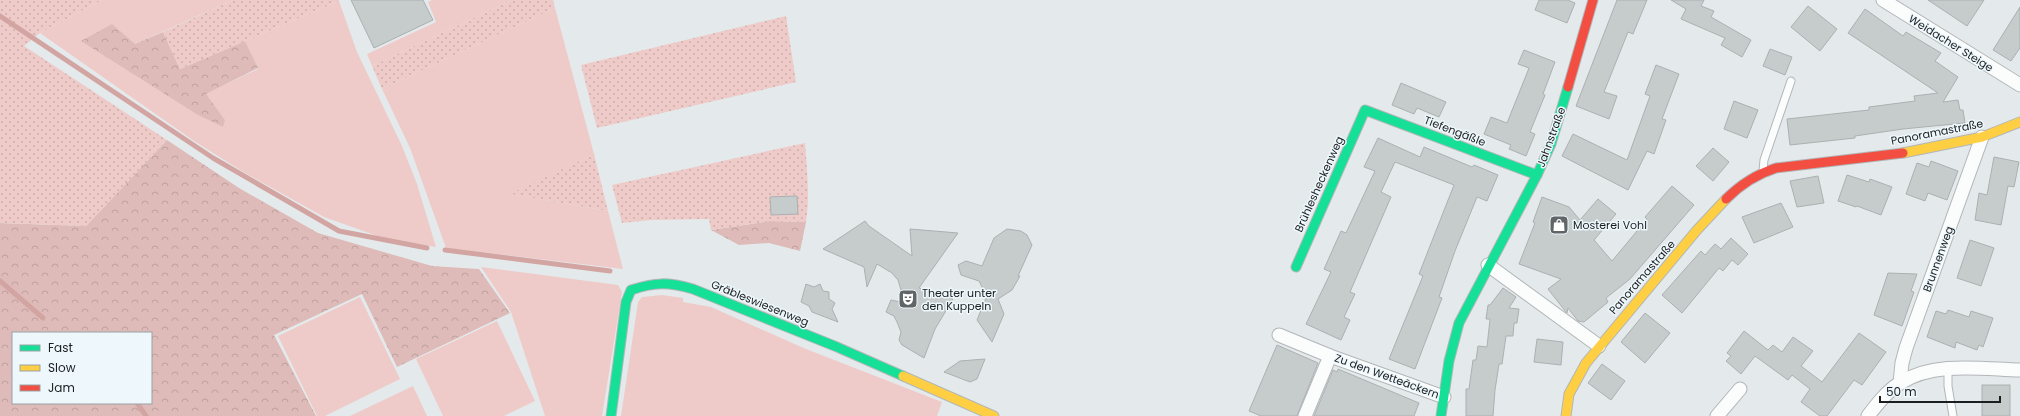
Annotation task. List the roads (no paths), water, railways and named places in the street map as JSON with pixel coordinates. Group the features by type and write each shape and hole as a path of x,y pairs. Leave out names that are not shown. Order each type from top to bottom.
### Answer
{"street":[{"name":"Jahnstraße","path":"1441,416 1449,361 1460,323 1469,301 1537,175 1551,144 1593,0"},
{"name":"Weidacher Steige","path":"1887,1 2020,85"},
{"name":"Tiefengäßle","path":"1365,110 1537,175"},
{"name":"Brühlesheckenweg","path":"1296,267 1365,110"},
{"name":"Panoramastraße","path":"1566,416 1570,394 1586,363 1599,346 1697,230 1735,190 1762,172 1776,168 1914,151 1982,137 2020,122"},
{"name":"Brunnenweg","path":"1900,383 1902,363 1906,348 1982,137"},
{"path":"1488,265 1599,346"},
{"name":"Gräbleswiesenweg","path":"611,416 626,302 631,290 654,282 674,283 693,288 837,347 994,416"},
{"name":"Zu den Wetteäckern","path":"1279,335 1330,356 1444,397"},
{"name":"Zu den Wetteäckern","path":"1305,416 1330,356"},
{"path":"1868,416 1877,404 1900,383 1918,374 1948,369 2020,370"},
{"path":"1717,416 1740,390"}],"lane":[{"path":"1762,172 1764,160 1791,81"},
{"path":"1948,369 1948,386 1953,416"}],"waterway":[{"path":"0,16 213,158 339,231 427,248"},
{"path":"445,250 610,271"},
{"path":"0,281 43,318"},
{"path":"138,404 146,416"}],"place":[{"name":"Mosterei Vohl","path":"1559,225"},
{"name":"Theater unter den Kuppeln","path":"908,299"}]}
